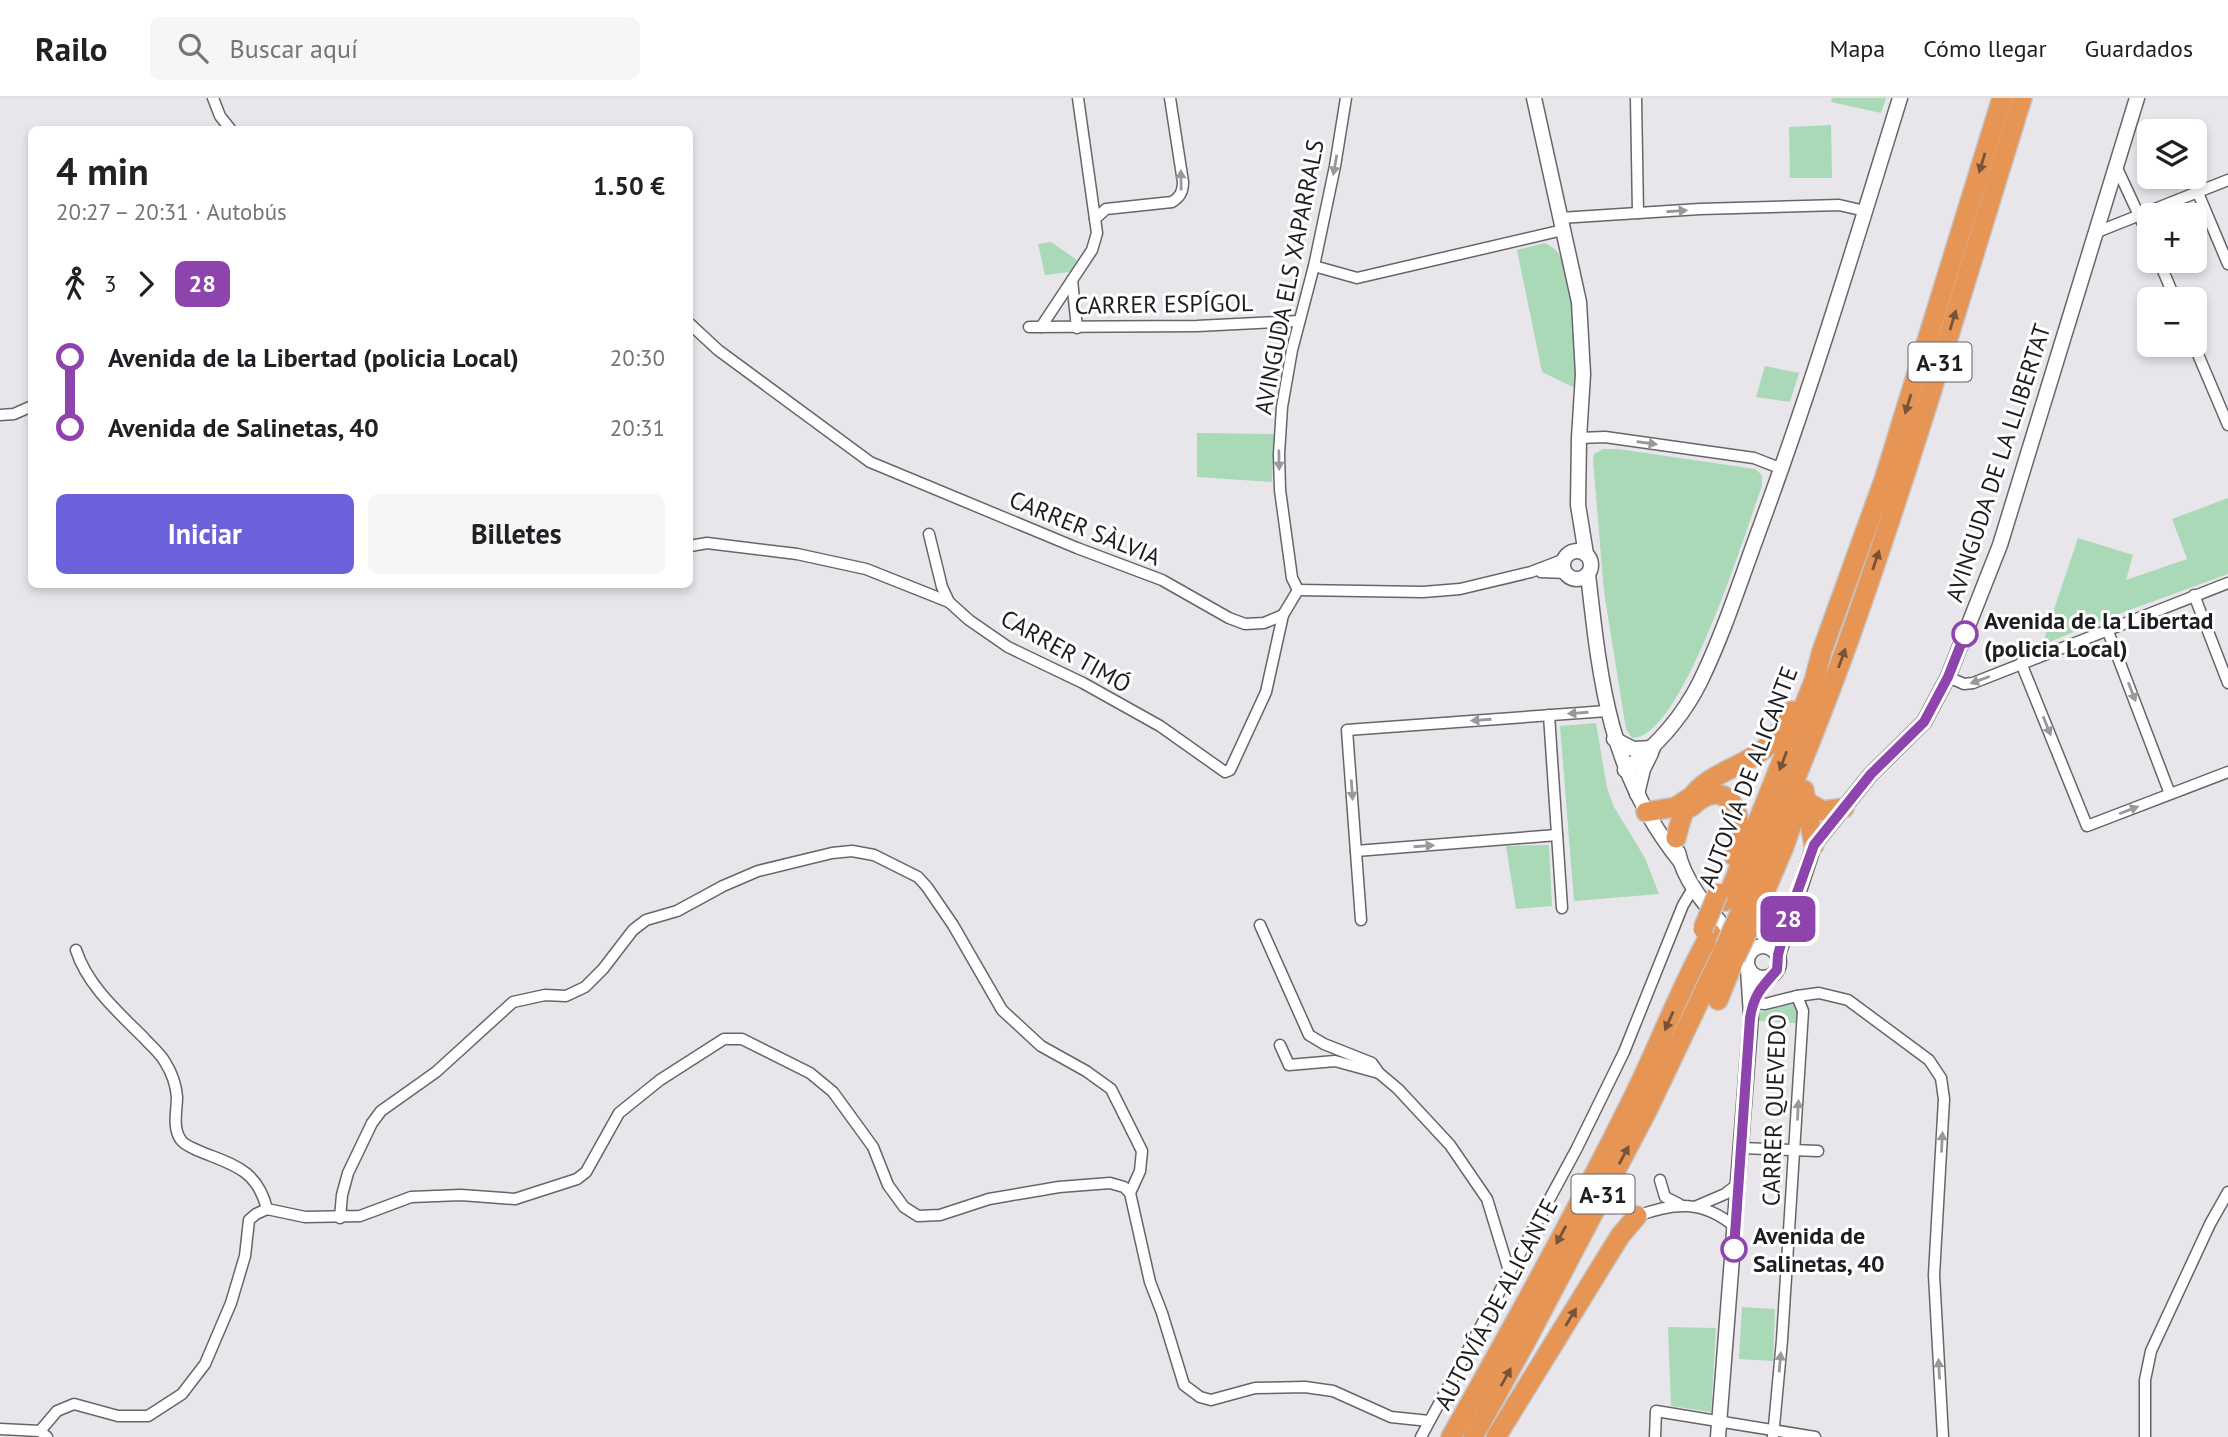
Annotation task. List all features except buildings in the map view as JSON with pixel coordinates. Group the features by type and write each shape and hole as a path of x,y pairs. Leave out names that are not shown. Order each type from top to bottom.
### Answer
{"highway":[{"name":"AUTOVÍA DE ALICANTE","path":"1473,1437 1647,1111 1739,956 1734,908 1884,480 2002,98"},
{"name":"AUTOVÍA DE ALICANTE","path":"1451,1437 1523,1308 1627,1110 1707,931 1734,908 1830,691 1910,457 2022,98"},
{"path":"1642,803 1676,807 1711,781 1762,751 1784,727 1809,671 1822,651"},
{"path":"1734,908 1783,849 1805,796 1829,715 1830,691"},
{"path":"1683,816 1703,797 1712,795 1723,797 1732,803 1738,812 1741,824 1734,908"},
{"path":"1676,838 1692,796"},
{"path":"1805,796 1823,811 1844,808"},
{"path":"1805,796 1814,845"},
{"path":"1718,1000 1739,956"},
{"path":"1496,1437 1620,1236 1637,1216"}],"street":[{"path":"213,98 220,116 228,126"},
{"path":"1041,327 1092,250 1097,233 1078,98"},
{"path":"1095,219 1106,209 1172,202 1183,190 1170,98"},
{"name":"AVINGUDA ELS XAPARRALS","path":"1298,590 1292,578 1280,491 1282,407 1335,166 1346,98"},
{"path":"1535,98 1580,302 1583,374 1578,505 1568,566 1583,593 1593,623"},
{"path":"1636,98 1638,213"},
{"path":"1680,861 1676,838 1642,803 1643,768 1653,748 1678,717 1699,682 1782,468 1900,98"},
{"name":"AVINGUDA DE LA LLIBERTAT","path":"1752,1009 1759,989 1777,970 1787,921 1814,845 1871,774 1924,722 1948,677 2000,545 2137,98"},
{"path":"2116,166 2137,210"},
{"path":"2173,203 2228,180"},
{"path":"2198,193 2228,264"},
{"path":"1091,195 1106,209"},
{"path":"1314,266 1357,278 1562,224 1638,213 1839,205 1865,211"},
{"path":"2097,232 2137,217"},
{"path":"1072,280 1077,328"},
{"path":"1052,311 1064,309 1076,316"},
{"name":"CARRER ESPÍGOL","path":"1029,327 1197,326 1299,321"},
{"name":"CARRER SÀLVIA","path":"693,327 718,350 870,462 1077,548 1162,580 1229,618 1245,624 1264,623 1283,615"},
{"path":"2199,357 2228,425"},
{"path":"0,415 14,414 28,408"},
{"path":"1579,438 1605,437 1754,458 1782,468"},
{"path":"1578,505 1586,554"},
{"path":"929,534 942,587 949,602"},
{"path":"693,545 707,543 797,554 866,569 949,602"},
{"path":"1568,566 1573,551 1580,551 1591,560 1588,574 1593,623 1607,711 1625,770 1664,842 1680,861 1739,956 1760,978 1770,976"},
{"path":"1283,615 1298,590 1423,593 1460,589 1568,566"},
{"path":"1568,566 1578,578 1588,574"},
{"path":"1948,677 1965,684 1973,683 2228,583"},
{"path":"2194,595 2228,682"},
{"name":"CARRER TIMÓ","path":"949,602 969,620 1008,647 1160,726 1225,772 1230,770 1266,692 1283,615"},
{"path":"2107,629 2170,794"},
{"path":"2021,663 2087,826 2228,772"},
{"path":"1361,920 1347,730 1607,711"},
{"path":"1549,715 1562,908"},
{"path":"1614,739 1633,749 1653,748"},
{"path":"1625,770 1653,748"},
{"path":"1356,851 1558,835"},
{"path":"340,1218 348,1173 381,1111 436,1072 513,1002 536,996 566,996 585,987 603,969 633,930 646,920 677,911 758,871 832,853 852,851 874,855 918,877 953,925 1002,1010 1041,1046 1086,1071 1111,1089 1142,1151 1140,1171 1130,1194"},
{"path":"1421,1437 1577,1148 1624,1052 1683,905 1694,887"},
{"name":"AVINGUDA DE LA LLIBERTAT","path":"1759,946 1773,940 1787,921"},
{"path":"1260,925 1309,1035 1324,1044 1372,1063 1450,1145 1477,1182 1487,1199 1510,1274"},
{"path":"1739,956 1759,946 1772,948 1778,955"},
{"path":"76,950 85,971 111,1004 164,1061 174,1079 177,1096 176,1126 181,1140 242,1169 263,1193 267,1209"},
{"path":"1718,1437 1752,1009 1739,956"},
{"path":"1752,1009 1797,996 1819,993 1849,1000 1929,1060 1941,1078 1944,1099 1934,1275 1943,1437"},
{"name":"CARRER QUEVEDO","path":"1774,1433 1796,1150 1803,1011 1797,996"},
{"path":"0,1429 44,1434 57,1411 74,1404 118,1416 148,1416 182,1394 205,1364 232,1303 245,1256 249,1220 256,1214 267,1209 304,1217 360,1216 411,1197 461,1195 515,1199 577,1179 586,1172 620,1113 660,1080 724,1039 742,1038 810,1073 833,1092 873,1147 888,1185 904,1208 918,1216 940,1215 989,1199 1059,1187 1110,1183 1124,1187 1130,1194 1150,1282 1184,1385 1200,1397 1211,1400 1255,1388 1305,1387 1333,1391 1391,1417 1429,1421"},
{"path":"1280,1045 1289,1065 1335,1061 1379,1073"},
{"path":"1741,1147 1818,1151"},
{"path":"1660,1180 1665,1197 1679,1205"},
{"path":"1698,1206 1725,1194 1739,1183"},
{"path":"2145,1437 2145,1380 2151,1351 2210,1224 2228,1192"},
{"path":"1637,1216 1657,1208 1698,1206 1722,1216 1735,1227"},
{"path":"1655,1437 1656,1411 1720,1420 1774,1433 1815,1437"}],"green space":[{"path":"1832,98 1886,98 1881,113 1831,102"},
{"path":"1831,125 1832,178 1790,178 1789,127"},
{"path":"1051,242 1077,260 1070,272 1045,275 1038,244"},
{"path":"1545,243 1558,253 1569,281 1574,318 1577,389 1542,372 1517,250"},
{"path":"1765,366 1799,373 1790,402 1756,397"},
{"path":"1197,433 1274,434 1272,482 1197,477"},
{"path":"1603,449 1755,469 1762,475 1762,486 1727,585 1691,670 1671,706 1651,730 1632,738 1626,729 1604,592 1593,460 1594,454"},
{"path":"2228,498 2228,574 2042,645 2078,538 2133,555 2126,580 2187,559 2172,519"},
{"path":"1596,723 1607,788 1614,807 1645,858 1659,894 1574,901 1560,726"},
{"path":"1549,845 1552,906 1516,909 1506,846"},
{"path":"1793,1004 1798,1008 1796,1023 1759,1021 1760,1012"},
{"path":"1742,1307 1775,1309 1773,1361 1739,1359"},
{"path":"1668,1327 1716,1328 1711,1412 1671,1406"}],"bus line":[{"name":"28","path":"1734,1249 1753,1003 1759,989 1779,965 1778,955 1787,921 1814,845 1871,774 1924,722 1948,677 1965,634"}],"place":[{"name":"Avenida de la Libertad (policia Local)","path":"1965,634"},
{"name":"Avenida de Salinetas, 40","path":"1734,1249"}]}
